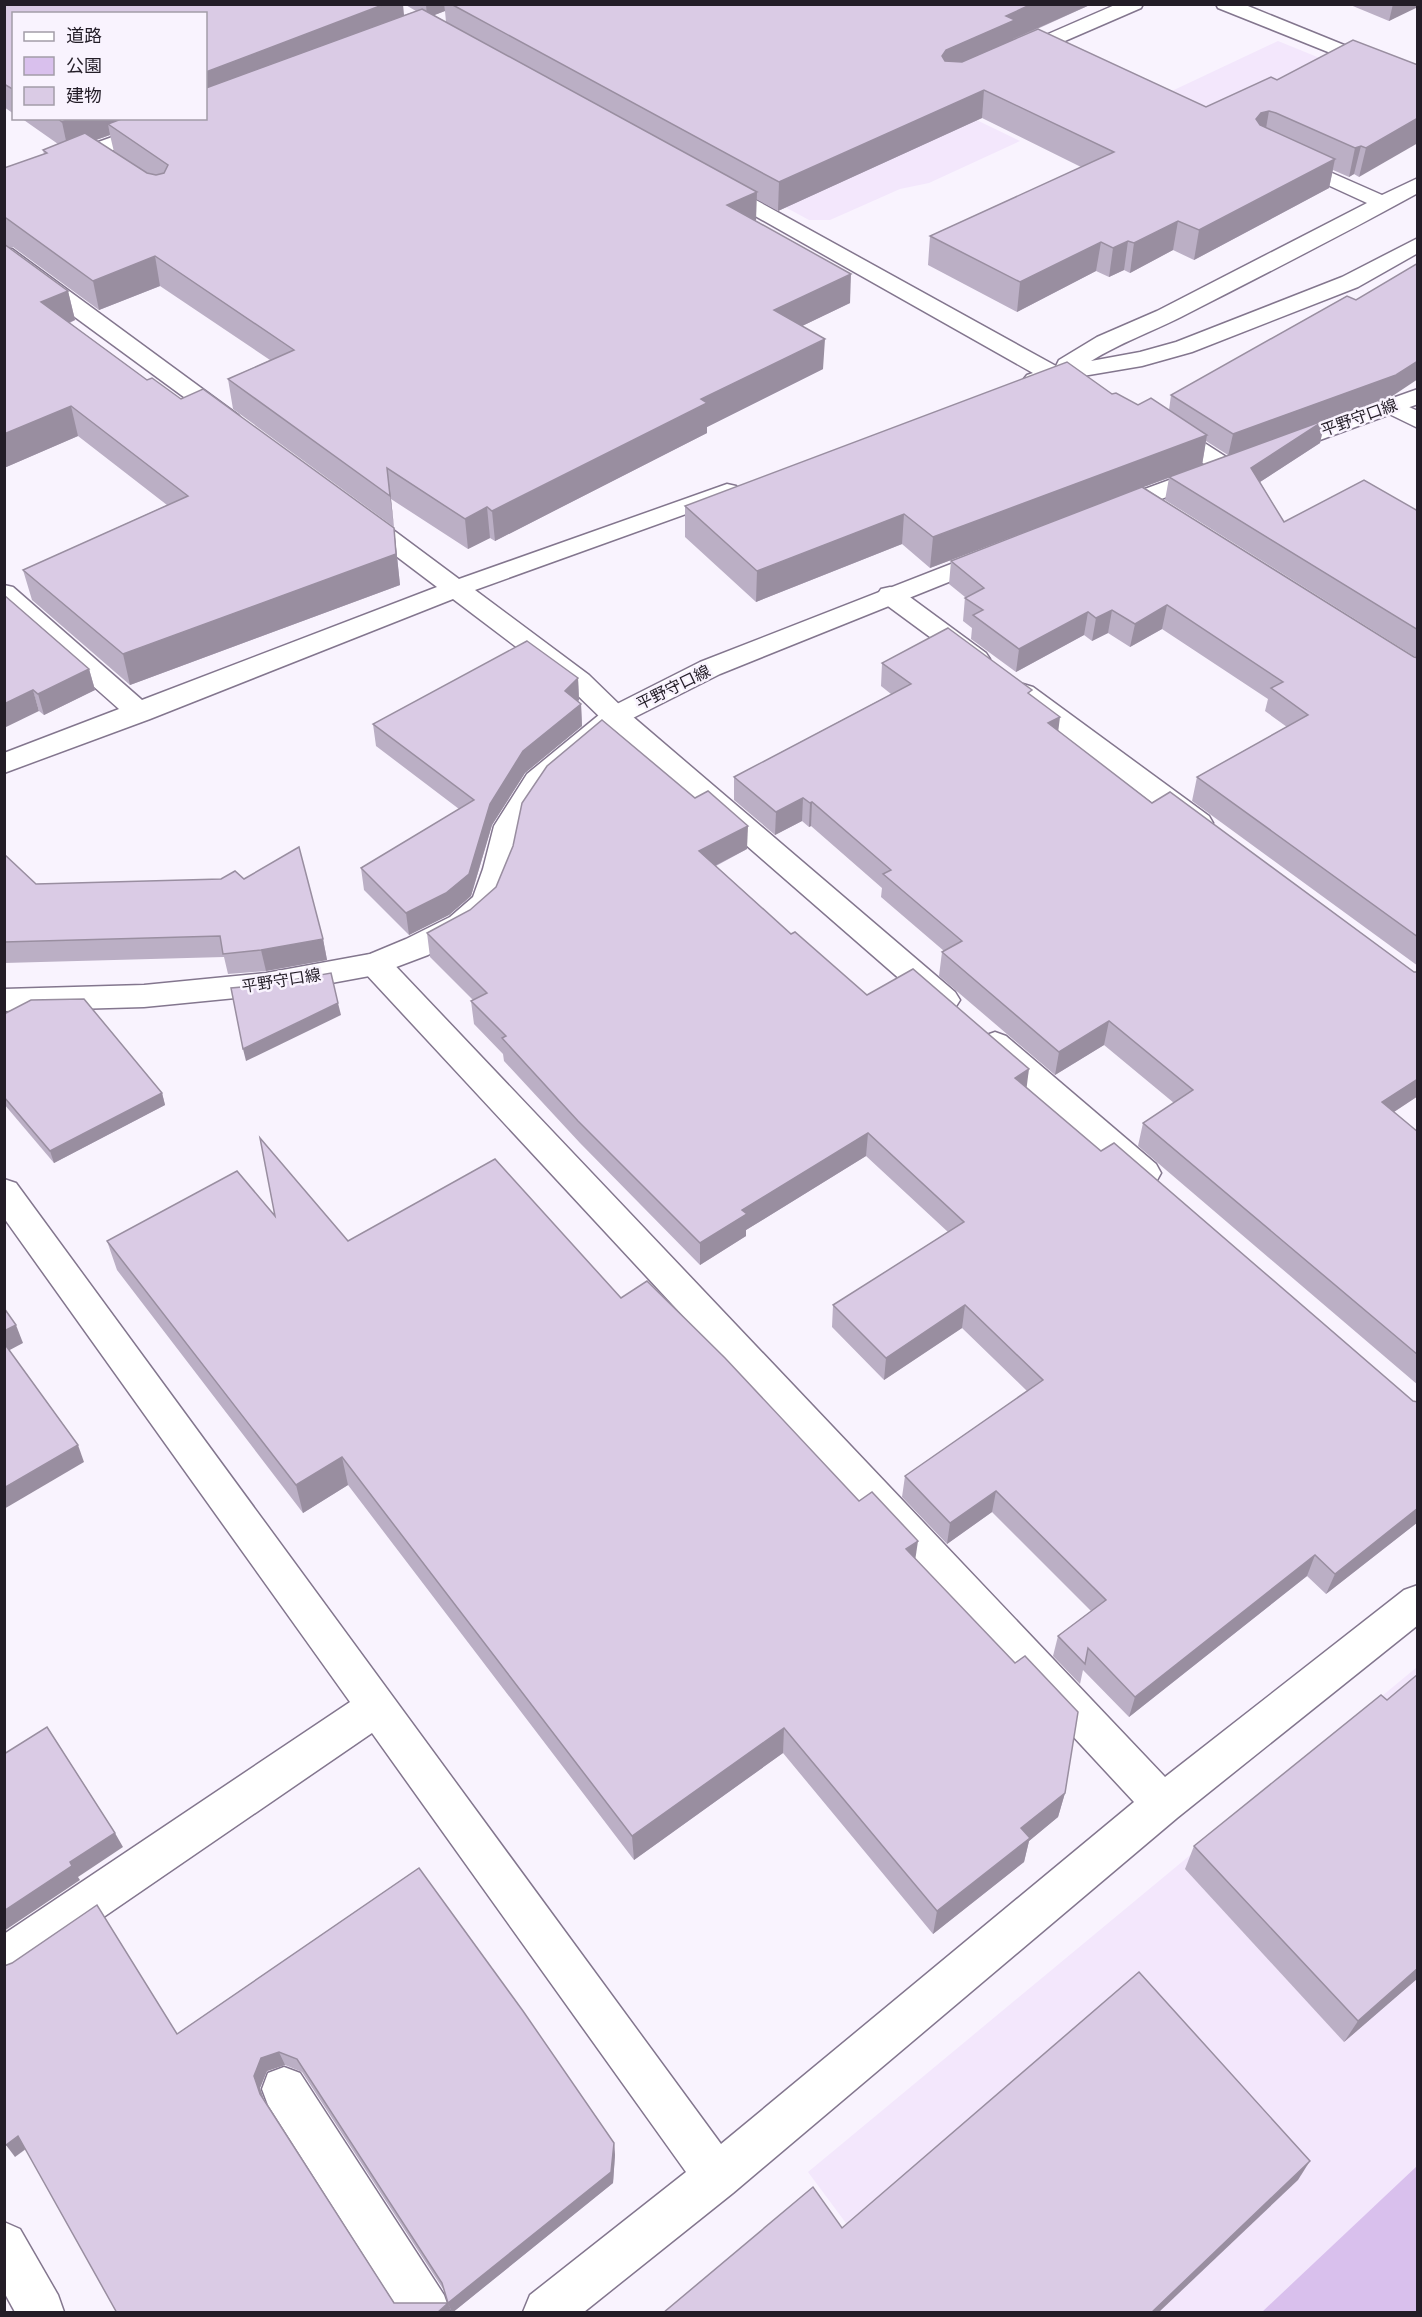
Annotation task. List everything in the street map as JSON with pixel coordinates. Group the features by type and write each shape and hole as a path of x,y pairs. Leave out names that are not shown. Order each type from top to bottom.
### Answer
{"street":[{"path":"995,65 1134,4"},
{"path":"1225,4 1418,82"},
{"path":"4,183 181,120"},
{"path":"95,152 114,165"},
{"path":"1273,152 1383,203"},
{"path":"696,176 1052,374 1093,389"},
{"path":"1052,374 1105,342 1165,316 1330,232 1418,183"},
{"path":"1019,386 1052,374 1142,359 1184,347 1350,282 1418,244"},
{"path":"4,254 245,432"},
{"name":"平野守口線","path":"1087,519 1418,396"},
{"path":"1391,406 1418,421"},
{"path":"1152,419 1244,460"},
{"path":"4,764 457,588 749,483"},
{"path":"1142,498 1171,516"},
{"path":"342,503 579,681 615,716 1165,1191"},
{"name":"平野守口線","path":"4,1000 155,995 266,984 375,964 417,947 461,924 486,903 498,869 508,826 537,781 615,716 710,668 1011,549"},
{"path":"4,593 140,713"},
{"path":"890,595 1216,836"},
{"path":"375,964 1162,1804"},
{"path":"4,1192 717,2176"},
{"path":"547,2313 717,2176 1162,1804 1418,1602"},
{"path":"4,1959 377,1707"},
{"path":"284,2089 427,2313"},
{"path":"4,2245 41,2313"}],"shaded area":[{"path":"1278,41 1337,65 1182,142 1123,114"},
{"path":"819,44 1020,141 929,183 900,189 830,220 809,220 643,130"},
{"path":"1417,1667 1417,2312 912,2312 808,2172"}],"green space":[{"path":"1417,2166 1417,2312 1262,2312"}],"building":[{"path":"4,4 385,4 207,72 207,12 12,12 12,89 4,84"},
{"path":"451,4 1032,4 1006,16 1015,20 946,50 942,56 945,61 962,62 1038,29 1206,107 1271,77 1277,80 1353,40 1418,65 1418,118 1366,148 1361,146 1355,148 1276,113 1269,111 1261,113 1256,119 1260,125 1335,159 1199,230 1178,221 1134,243 1128,241 1113,248 1101,242 1020,282 930,236 1114,152 984,90 779,182"},
{"path":"422,9 757,192 727,205 851,274 774,310 825,339 701,399 707,403 492,511 487,507 465,519 387,468 390,496 228,379 294,350 155,256 93,281 4,218 4,168 47,153 43,150 85,133 147,173 156,175 164,173 168,165 108,124 119,120 207,120 207,88"},
{"path":"4,244 68,291 41,302 147,380 152,378 181,399 203,389 394,528 396,554 123,654 23,570 188,496 71,406 4,434"},
{"path":"1418,263 1418,361 1396,375 1233,434 1171,395 1347,296 1356,300"},
{"path":"1067,362 1112,394 1116,393 1138,405 1151,398 1207,435 933,537 904,514 757,571 685,506"},
{"path":"1325,420 1251,468 1284,522 1364,480 1418,511 1418,630 1169,477"},
{"path":"1142,487 1418,658 1418,937 1197,777 1308,715 1271,688 1283,682 1167,605 1135,624 1112,610 1096,618 1088,612 1019,649 973,615 983,610 965,598 984,588 951,561"},
{"path":"4,595 89,669 38,694 33,690 4,704"},
{"path":"948,628 1032,690 1028,693 1060,717 1048,723 1152,803 1170,792 1414,972 1418,972 1418,1079 1382,1102 1418,1132 1418,1355 1143,1123 1193,1090 1109,1021 1059,1052 942,952 962,941 883,874 891,870 812,802 803,798 776,812 734,777 911,684 882,663"},
{"path":"527,641 578,678 565,691 581,704 523,751 490,804 469,874 446,893 406,913 361,868 474,800 373,724"},
{"path":"602,720 695,798 708,791 748,826 699,851 791,934 795,932 867,995 913,969 1029,1069 1015,1078 1101,1151 1114,1143 1413,1401 1418,1402 1418,1508 1335,1574 1315,1555 1135,1697 1088,1648 1085,1664 1058,1636 1106,1600 996,1491 950,1523 905,1476 1043,1380 965,1305 886,1358 833,1305 964,1222 868,1133 742,1210 747,1214 700,1243 578,1121 502,1038 506,1036 471,1001 487,993 427,933 470,910 496,887 513,846 522,803 547,766"},
{"path":"299,847 323,939 223,954 220,936 4,942 4,854 36,884 221,879 235,871 244,879"},
{"path":"331,973 338,1003 243,1049 231,988 264,985"},
{"path":"84,999 162,1093 50,1151 4,1097 4,1014 31,1000"},
{"path":"260,1138 348,1241 495,1159 621,1298 647,1281 725,1358 859,1501 872,1492 918,1541 906,1549 1015,1663 1025,1656 1078,1712 1065,1793 1021,1828 1030,1838 937,1911 784,1728 632,1836 342,1457 296,1485 107,1241 237,1171 275,1216"},
{"path":"4,1308 16,1325 4,1331"},
{"path":"4,1343 78,1445 4,1488"},
{"path":"1418,1674 1418,1968 1358,2021 1194,1846 1381,1695 1387,1700"},
{"path":"47,1727 115,1833 70,1862 72,1866 4,1911 4,1754"},
{"path":"419,1868 523,2011 614,2143 611,2172 437,2313 117,2313 18,2136 6,2145 4,2143 4,1966 12,1963 97,1905 177,2034","holes":["279,2052 297,2059 442,2283 448,2303 394,2303 260,2094 254,2076 261,2058"]},
{"path":"1139,1972 1310,2161 1151,2313 663,2313 813,2187 842,2228"}]}
